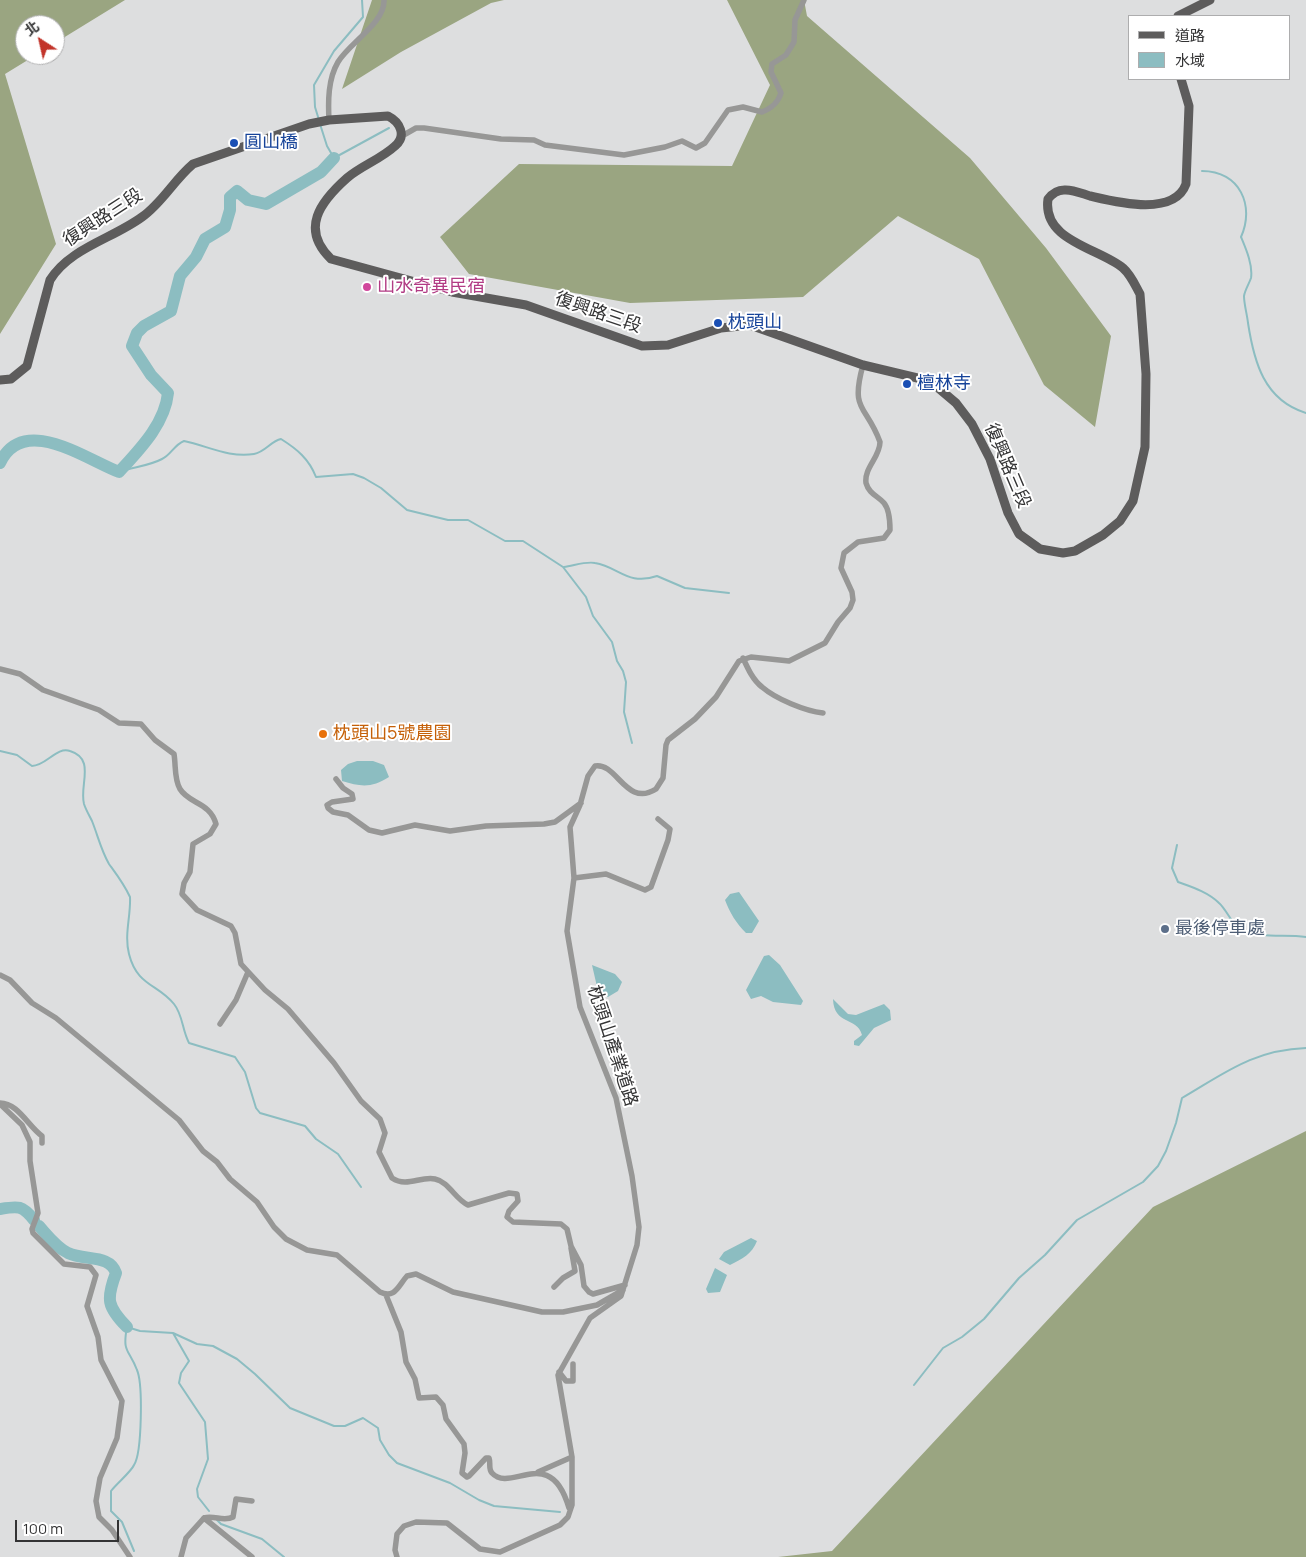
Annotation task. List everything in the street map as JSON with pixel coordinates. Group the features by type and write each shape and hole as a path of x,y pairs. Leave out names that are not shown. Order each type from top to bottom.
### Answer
{"main road":[{"path":"1180,15 1210,0"},
{"name":"復興路三段","path":"402,136 397,145 347,178 317,216 315,238 321,249 331,259 380,274 452,292 526,305 642,346 668,345 721,328 750,325 863,365 930,381 956,403 972,424 990,459 1008,513 1019,534 1028,543 1040,549 1052,552 1075,551 1103,535 1120,521 1133,501 1145,447 1146,374 1140,294 1124,269 1072,242 1065,235 1053,222 1048,211 1048,199 1053,194 1066,189 1119,203 1148,204 1175,199 1182,192 1186,184 1189,106 1181,80"},
{"path":"326,120 388,116 395,120 401,128 402,136"},
{"name":"復興路三段","path":"0,380 11,378 27,366 50,280 57,268 74,255 143,216 180,174 193,164 309,124 326,120"}],"street":[{"path":"326,120 328,100 337,64 382,13 384,0"},
{"path":"402,136 416,128 424,128 502,139 534,140 545,145 624,154 665,147 682,141 696,148 705,143 728,110 743,107 762,112 774,105 779,99 781,93 771,72 772,64 786,55 794,42 795,20 804,0"},
{"path":"743,658 789,661 814,651 825,644 838,622 850,608 853,600 852,592 841,568 844,553 858,542 884,538 890,530 885,504 870,491 866,482 867,475 880,448 880,442 859,404 857,396 863,365"},
{"path":"743,658 750,672 763,688 802,708 823,713"},
{"name":"枕頭山產業道路","path":"559,1372 577,1344 590,1318 617,1301 624,1287 637,1245 639,1227 632,1176 616,1098 580,1007 569,949 567,931 574,878 570,827 581,803 591,771 600,766 605,767 634,792 644,794 656,790 663,778 668,740 695,719 716,697 735,666 743,658"},
{"path":"0,669 20,674 42,690 99,710 119,723 141,724 155,740 174,754 177,781 181,790 202,804 212,814 216,824 210,834 193,844 191,865 182,888 182,894 191,906 226,922 234,929 238,957 248,972 288,1009 334,1063 350,1087 380,1120 385,1133 379,1152 392,1178 404,1183 427,1179 441,1181 468,1205 509,1193 517,1194 520,1198 508,1214 510,1220 561,1224 567,1229 575,1271 563,1278 554,1287"},
{"path":"336,779 343,788 352,794 352,799 332,802 328,805 328,808 333,812 348,815 375,832 389,832 421,825 450,831 486,826 544,824 555,822 581,803"},
{"path":"574,878 606,874 645,890 651,887 668,840 670,829 658,819"},
{"path":"220,1024 236,1000 248,972"},
{"path":"0,975 10,980 32,1003 56,1018 180,1120 203,1151 217,1162 230,1179 257,1202 274,1227 286,1239 308,1250 337,1255 343,1258 370,1284 386,1295 402,1332 406,1362 415,1379 419,1398 436,1397 440,1400 448,1424 464,1444 465,1454 462,1473 466,1477 486,1458 489,1458 490,1469 497,1476 505,1478 538,1472 572,1457"},
{"path":"0,1103 6,1103 18,1112 42,1136 42,1143"},
{"path":"0,1103 22,1125 30,1142 30,1161 38,1213 32,1229 33,1233 64,1264 90,1267 96,1275 87,1306 88,1311 98,1337 101,1360 122,1401 117,1438 100,1478 96,1501 100,1517 112,1530 130,1557"},
{"path":"571,1246 581,1265 584,1286 588,1292 593,1294 624,1287"},
{"path":"386,1295 398,1290 407,1276 416,1274 453,1292 500,1301 528,1311 563,1312 597,1305 624,1287"},
{"path":"559,1372 566,1381 573,1381 573,1364"},
{"path":"397,1557 395,1550 397,1534 409,1524 448,1523 480,1548 500,1552 560,1525 568,1517 573,1492 572,1457 557,1381 559,1372"},
{"path":"538,1472 558,1483 566,1497 570,1510"},
{"path":"181,1557 186,1538 204,1518 210,1516 228,1520 233,1517 236,1499 252,1501"},
{"path":"204,1518 252,1557"}],"green space":[{"path":"0,0 125,0 65,37 65,15 15,15 15,65 20,65 5,74 56,244 0,334"},
{"path":"372,0 504,0 491,3 401,52 342,89"},
{"path":"727,0 804,0 807,16 970,158 1046,248 1111,336 1095,427 1044,385 979,259 898,216 803,297 630,303 469,274 440,237 519,164 732,166 770,85"},
{"path":"1306,1131 1306,1557 778,1557 832,1551 1153,1207"}],"water":[{"path":"357,761 373,761 384,765 389,777 372,785 342,781 341,770 348,764"},
{"path":"739,892 759,921 752,933 746,933 739,925 731,914 725,900 730,894"},
{"path":"769,955 780,965 803,1001 801,1005 773,1002 761,996 751,999 746,990 764,956"},
{"path":"592,965 615,974 622,982 618,991 608,997 598,991"},
{"path":"833,999 848,1014 856,1015 884,1004 890,1010 891,1020 874,1028 859,1046 854,1045 854,1041 862,1035 856,1025 837,1013 834,1008"},
{"path":"751,1238 757,1241 749,1253 742,1258 730,1265 719,1259 724,1252"},
{"path":"715,1268 727,1275 720,1292 708,1293 706,1289"}],"waterway":[{"path":"319,120 315,107 314,85 334,51 363,17 362,0"},
{"path":"320,124 327,146 334,158 389,128"},
{"path":"0,463 10,449 24,442 39,441 56,444 119,472 150,436 162,415 168,393 151,375 132,346 137,333 144,326 171,311 180,276 196,257 205,239 225,227 230,210 230,197 237,191 248,200 266,204 321,172 334,158"},
{"path":"1202,171 1226,177 1241,192 1245,202 1246,214 1241,237 1251,268 1251,278 1244,299 1254,352 1258,365 1271,389 1280,399 1306,413"},
{"path":"119,472 162,459 184,441 227,453 245,455 258,453 281,439 302,455 316,477 353,474 381,488 407,510 448,520 468,520 505,541 523,541 563,567 586,597 593,616 612,642 617,661 623,671 626,682 624,712 632,743"},
{"path":"564,567 595,563 638,579 657,576 685,588 729,593"},
{"path":"0,751 17,755 32,766 42,763 65,750 78,755 85,766 84,804 106,859 130,897 127,932 128,947 137,972 143,979 168,997 177,1008 189,1043 235,1057 245,1072 256,1108 260,1113 305,1126 316,1139 338,1154 361,1187"},
{"path":"1177,845 1172,868 1178,882 1200,890 1215,899 1241,930 1265,935 1306,937"},
{"path":"914,1385 943,1348 962,1337 984,1319 1019,1278 1045,1255 1077,1220 1143,1182 1158,1166 1166,1151 1176,1123 1182,1098 1240,1064 1270,1053 1306,1048"},
{"path":"0,1209 11,1207 23,1209 34,1220"},
{"path":"39,1226 64,1251 103,1260 113,1267 116,1273 110,1302 115,1314 127,1327"},
{"path":"134,1551 122,1522 111,1511 111,1491 134,1465 139,1447 141,1403 139,1378 125,1342 127,1327 140,1331 173,1333 197,1344 213,1346 237,1359 290,1408 334,1426 345,1426 363,1418 378,1428 380,1440 389,1455 397,1463 450,1483 479,1500 494,1506 560,1512"},
{"path":"173,1333 189,1361 181,1373 179,1383 205,1422 208,1459 197,1489 198,1497 209,1511"},
{"path":"217,1520 221,1524 262,1539 284,1557"}],"place":[{"name":"圓山橋","path":"234,143"},
{"name":"山水奇異民宿","path":"367,287"},
{"name":"枕頭山","path":"718,323"},
{"name":"檀林寺","path":"907,384"},
{"name":"枕頭山5號農園","path":"323,734"},
{"name":"最後停車處","path":"1165,929"}]}
